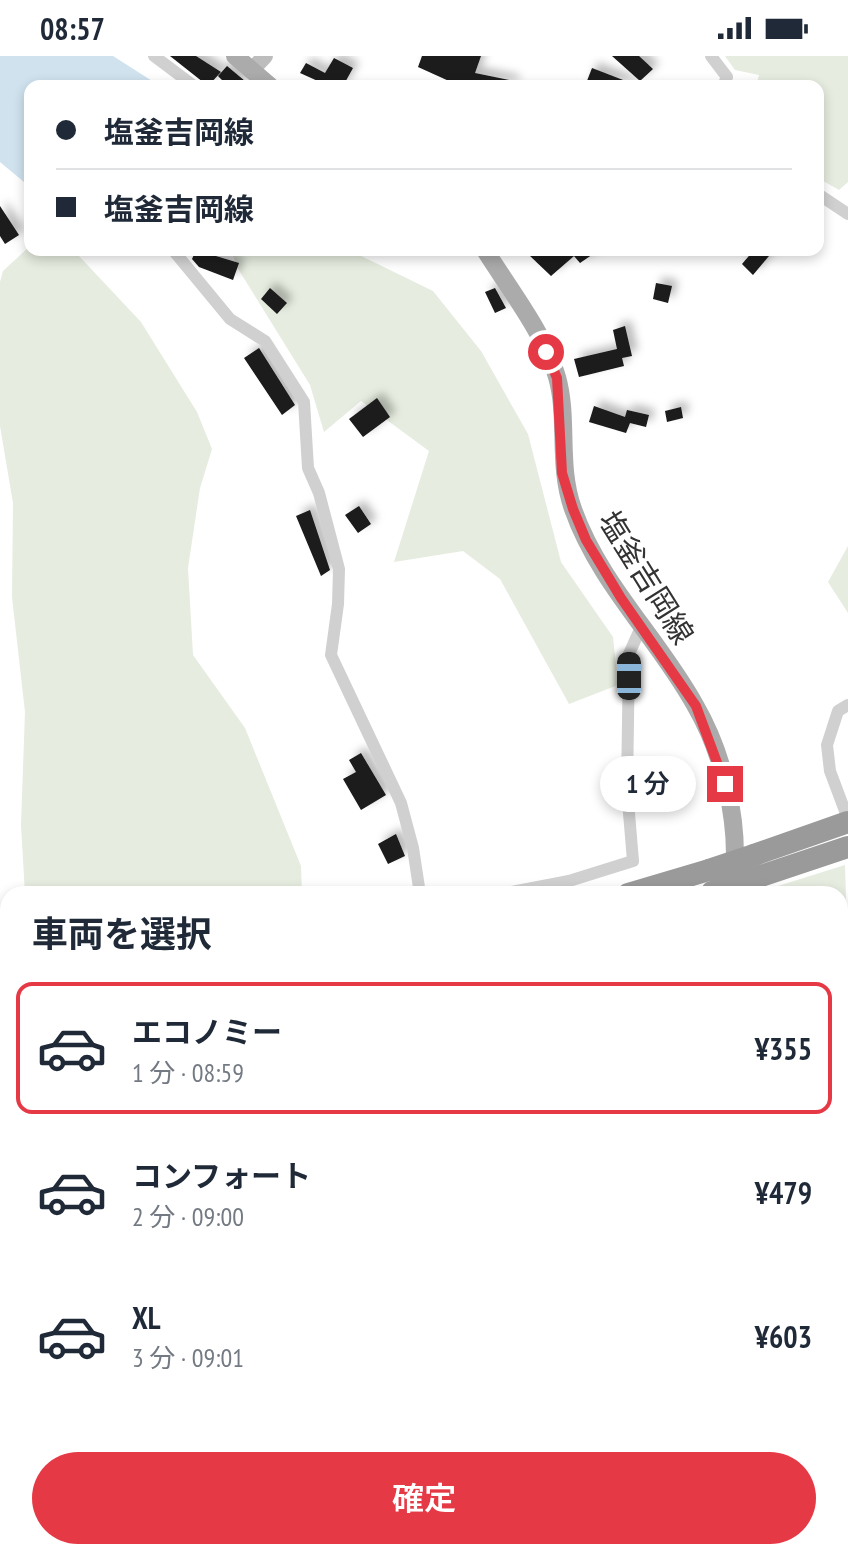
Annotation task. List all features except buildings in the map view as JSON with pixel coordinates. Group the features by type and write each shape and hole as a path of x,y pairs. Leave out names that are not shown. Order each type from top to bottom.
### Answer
{"highway":[{"path":"727,886 756,866 848,820"},
{"path":"655,886 709,870 756,866 848,847"}],"main road":[{"path":"235,56 262,80"},
{"name":"塩釜吉岡線","path":"494,256 557,378 562,473 586,540 696,706 715,750 732,824 719,886"}],"street":[{"path":"154,56 186,80"},
{"path":"251,71 265,56"},
{"path":"711,56 727,77 726,80"},
{"path":"824,198 848,214"},
{"path":"178,256 230,319 265,341 304,402 308,468 319,493 339,569 331,655 401,803 419,886"},
{"path":"543,886 633,861 627,789 629,654 641,627"},
{"path":"848,705 838,711 827,745 830,771 848,820"}],"shaded area":[{"path":"725,56 848,56 848,182 839,190 824,181 824,80 758,80 759,75 735,70"},
{"path":"24,252 24,256 79,256 141,322 197,412 212,449 200,488 188,568 193,655 245,728 301,866 302,886 25,886 21,825 25,712 12,597 13,503 0,426 0,282 3,271"},
{"path":"233,256 361,256 433,291 481,351 528,434 561,562 613,637 618,685 569,704 500,579 463,551 394,562 429,451 361,401 324,432 310,385"},
{"path":"848,546 848,613 828,582"},
{"path":"845,865 846,886 778,886"}],"water":[{"path":"0,56 113,56 151,80 24,80 24,182 0,162"}],"route":[{"path":"546,352 559,389 562,473 573,509 586,540 621,598 696,706 715,750 725,784"}]}
